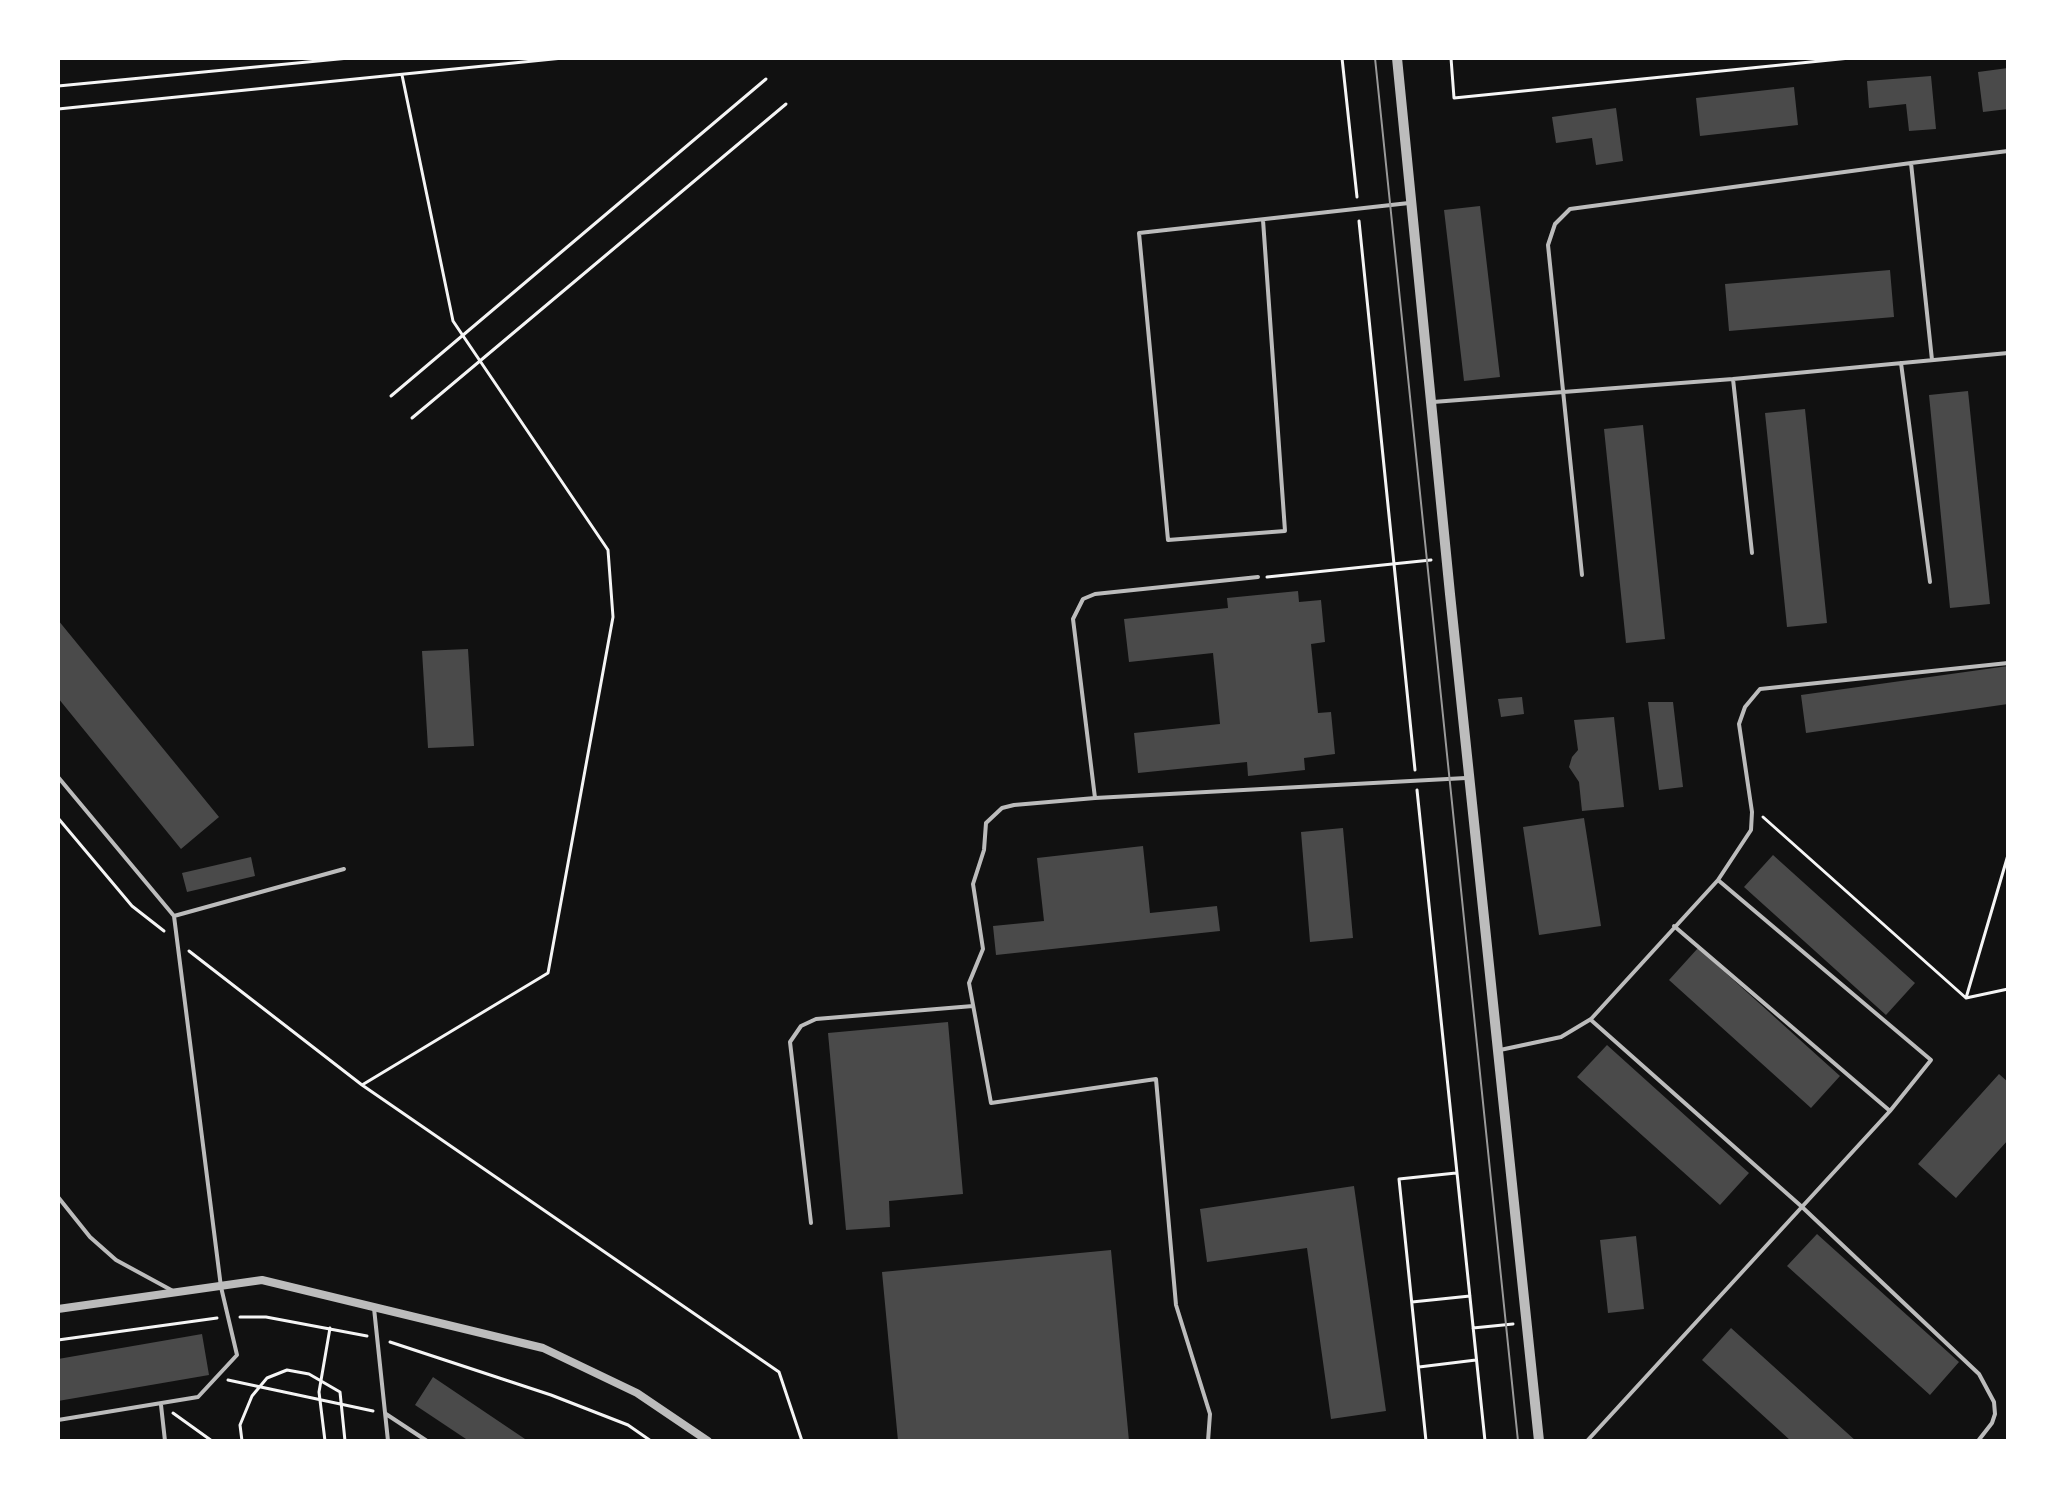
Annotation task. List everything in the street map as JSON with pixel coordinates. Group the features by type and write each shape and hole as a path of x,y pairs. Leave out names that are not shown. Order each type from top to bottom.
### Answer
{"street":[{"path":"1397,58 1539,1441"},
{"path":"58,1309 262,1280 543,1348 637,1393 708,1441"}],"lane":[{"path":"1582,575 1548,245 1555,224 1570,209 2008,151"},
{"path":"1911,163 1932,360"},
{"path":"1263,220 1285,531 1168,540 1139,233 1411,203"},
{"path":"1431,402 1733,379 2008,353"},
{"path":"1901,363 1930,582"},
{"path":"1733,379 1752,553"},
{"path":"1095,798 1073,619 1083,599 1095,594 1258,577"},
{"path":"1500,1050 1561,1037 1591,1019 1718,880 1751,830 1752,812 1739,724 1745,707 1760,689 2008,663"},
{"path":"58,777 174,916 221,1287 237,1355 198,1397 58,1420"},
{"path":"1208,1441 1210,1414 1176,1305 1156,1079 991,1103 969,983 983,949 973,884 984,850 986,823 1002,808 1014,805 1470,778"},
{"path":"174,916 344,869"},
{"path":"1587,1441 1890,1111 1931,1060 1718,880"},
{"path":"1674,926 1890,1111"},
{"path":"811,1223 790,1042 801,1026 816,1019 973,1006"},
{"path":"1591,1019 1801,1206 1979,1374 1994,1402 1995,1414 1978,1441"},
{"path":"58,1197 90,1237 116,1260 175,1293"},
{"path":"374,1306 388,1441"},
{"path":"161,1405 165,1441"},
{"path":"385,1414 427,1441"}],"path":[{"path":"58,86 349,58"},
{"path":"58,109 563,58"},
{"path":"1342,58 1485,1441"},
{"path":"1451,58 1454,98 1850,58"},
{"path":"362,1085 548,973 613,617 608,550 453,321 402,75"},
{"path":"391,396 766,79"},
{"path":"412,418 786,104"},
{"path":"1258,577 1417,561"},
{"path":"1752,812 1768,820 1966,998"},
{"path":"58,818 132,906 362,1085 779,1372 802,1441"},
{"path":"1966,998 2008,855"},
{"path":"1966,998 2008,989"},
{"path":"1426,1441 1399,1179 1457,1173"},
{"path":"1412,1302 1470,1296"},
{"path":"58,1340 228,1317 266,1317 377,1338 551,1395 628,1425 651,1441"},
{"path":"1473,1328 1527,1322"},
{"path":"325,1441 320,1400 330,1328"},
{"path":"1419,1367 1476,1360"},
{"path":"242,1441 240,1425 252,1396 267,1378 287,1370 309,1374 340,1392 345,1441"},
{"path":"216,1378 385,1414"},
{"path":"161,1405 212,1441"}],"building":[{"path":"2008,68 2008,109 1983,112 1978,72"},
{"path":"1931,76 1936,129 1909,131 1906,104 1869,108 1867,81"},
{"path":"1794,87 1798,125 1700,136 1696,98"},
{"path":"1616,108 1623,161 1596,165 1592,138 1556,143 1552,117"},
{"path":"1480,206 1500,377 1464,381 1444,210"},
{"path":"1890,270 1894,317 1729,331 1725,284"},
{"path":"1968,391 1990,604 1950,608 1929,395"},
{"path":"1805,409 1827,623 1787,627 1765,413"},
{"path":"1643,425 1665,639 1626,643 1604,429"},
{"path":"1298,591 1299,602 1321,600 1325,642 1311,644 1318,713 1331,712 1335,754 1304,758 1305,770 1248,776 1247,762 1138,773 1134,733 1220,724 1213,653 1129,662 1124,619 1228,608 1227,598"},
{"path":"58,620 219,817 181,849 58,698"},
{"path":"468,649 474,746 428,748 422,651"},
{"path":"2008,666 2008,704 1806,733 1801,695"},
{"path":"1522,697 1524,714 1501,717 1498,699"},
{"path":"1648,702 1673,702 1683,787 1659,790"},
{"path":"1614,717 1624,807 1582,811 1579,782 1569,767 1578,750 1574,720"},
{"path":"1584,818 1601,926 1539,935 1523,827"},
{"path":"1343,828 1353,938 1310,942 1301,832"},
{"path":"1143,846 1150,913 1217,906 1220,931 996,955 993,926 1044,921 1037,858"},
{"path":"1773,855 1915,983 1886,1015 1744,887"},
{"path":"251,857 255,876 187,892 182,873"},
{"path":"1698,948 1840,1076 1811,1108 1669,980"},
{"path":"948,1022 963,1194 889,1201 890,1227 846,1230 828,1033"},
{"path":"1607,1045 1749,1173 1720,1205 1577,1077"},
{"path":"1999,1074 2008,1082 2008,1140 1956,1198 1918,1164"},
{"path":"1354,1186 1386,1411 1331,1419 1307,1248 1207,1262 1200,1209"},
{"path":"1817,1234 1959,1362 1930,1395 1787,1266"},
{"path":"1636,1236 1644,1309 1608,1313 1600,1240"},
{"path":"1111,1250 1129,1441 898,1441 882,1272"},
{"path":"1731,1328 1856,1441 1791,1441 1702,1360"},
{"path":"202,1334 209,1375 58,1401 58,1359"},
{"path":"433,1377 528,1441 469,1441 415,1405"}],"tram line":[{"path":"1375,58 1518,1441"}]}
